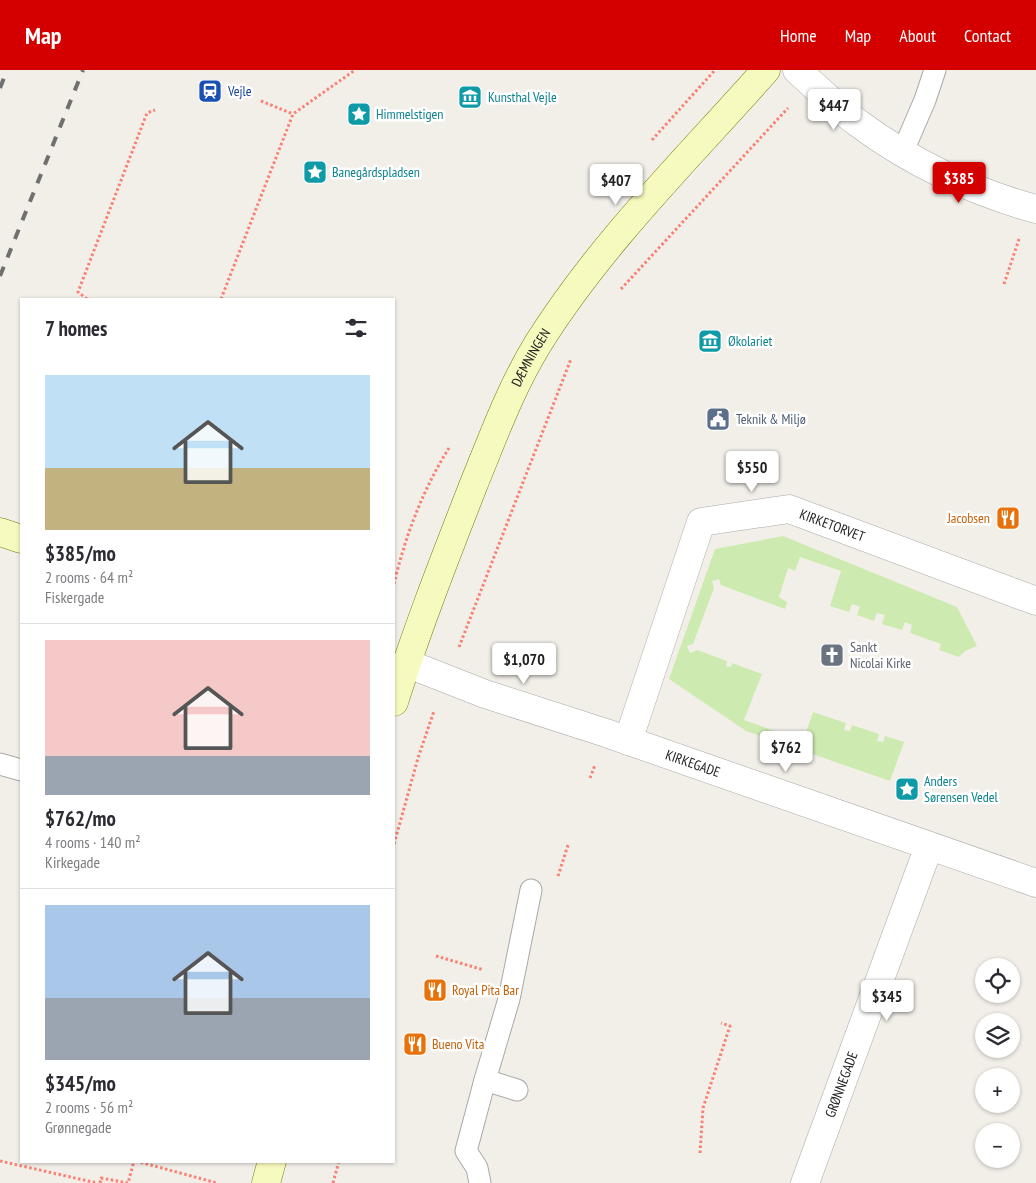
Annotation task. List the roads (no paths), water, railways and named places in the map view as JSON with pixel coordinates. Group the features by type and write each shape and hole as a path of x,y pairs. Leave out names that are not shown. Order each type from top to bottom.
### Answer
{"street":[{"name":"DÆMNINGEN","path":"395,695 400,660 433,588 517,381 538,343 603,252 766,70"},
{"path":"804,76 858,124 924,165 995,198 1033,209"},
{"name":"KIRKETORVET","path":"628,741 701,522 789,509 1036,601"},
{"path":"0,532 20,539"},
{"name":"KIRKEGADE","path":"400,660 485,694 628,741 1036,883"},
{"name":"GRØNNEGADE","path":"805,1183 929,846"},
{"path":"266,1183 271,1163"}],"lane":[{"path":"902,151 925,100 934,70"},
{"path":"0,764 20,770"},
{"path":"480,1183 477,1168 466,1152 514,979 531,890"},
{"path":"485,1080 517,1090"}],"railway":[{"path":"0,88 7,70"},
{"path":"0,276 83,70"}],"place":[{"name":"Vejle","path":"210,91"},
{"name":"Kunsthal Vejle","path":"470,97"},
{"name":"Himmelstigen","path":"359,114"},
{"name":"Banegårdspladsen","path":"315,172"},
{"name":"Økolariet","path":"710,341"},
{"name":"Teknik & Miljø","path":"718,419"},
{"name":"Jacobsen","path":"1008,518"},
{"name":"Sankt Nicolai Kirke","path":"832,655"},
{"name":"Anders Sørensen Vedel","path":"907,789"},
{"name":"Royal Pita Bar","path":"435,990"},
{"name":"Bueno Vita","path":"415,1044"}]}
